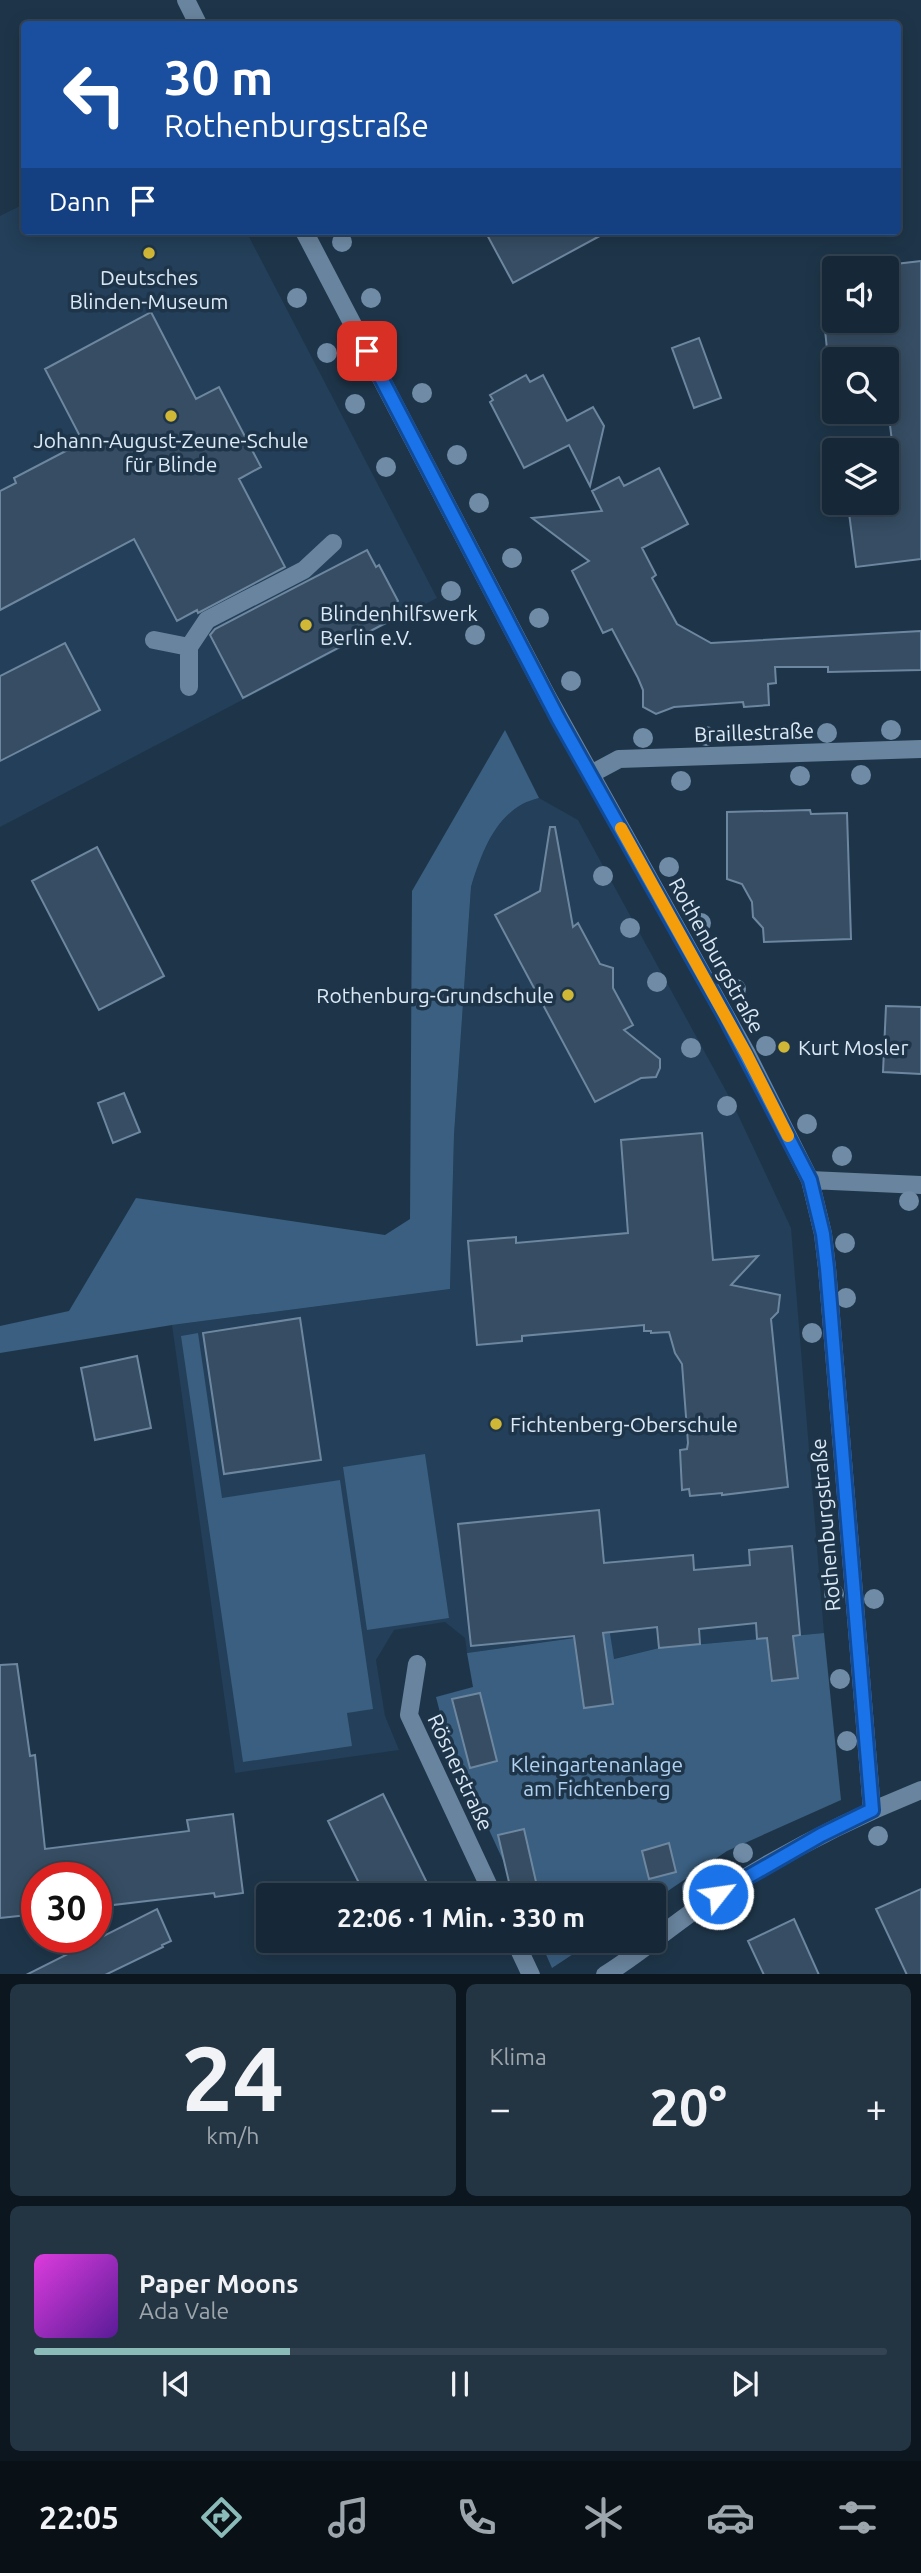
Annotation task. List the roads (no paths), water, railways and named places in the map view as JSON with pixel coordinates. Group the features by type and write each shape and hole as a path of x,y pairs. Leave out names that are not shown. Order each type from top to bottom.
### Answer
{"street":[{"path":"186,0 196,21"},
{"name":"Rothenburgstraße","path":"306,235 552,707 747,1055 810,1180 823,1234 827,1268 872,1810"},
{"path":"189,687 188,647 207,620 304,570 333,543"},
{"path":"153,640 188,647"},
{"name":"Braillestraße","path":"591,774 620,759 921,749"},
{"path":"810,1180 921,1185"},
{"name":"Rösnerstraße","path":"416,1664 409,1715 488,1883"},
{"path":"607,1974 718,1894 821,1835 921,1790"},
{"path":"521,1953 531,1974"}],"place":[{"name":"Deutsches Blinden-Museum","path":"149,253"},
{"name":"Johann-August-Zeune-Schule für Blinde","path":"171,416"},
{"name":"Blindenhilfswerk Berlin e.V.","path":"306,625"},
{"name":"Rothenburg-Grundschule","path":"568,995"},
{"name":"Kurt Mosler","path":"784,1047"},
{"name":"Fichtenberg-Oberschule","path":"496,1424"}],"park label":[{"name":"Kleingartenanlage am Fichtenberg","path":"597,1776"}]}
